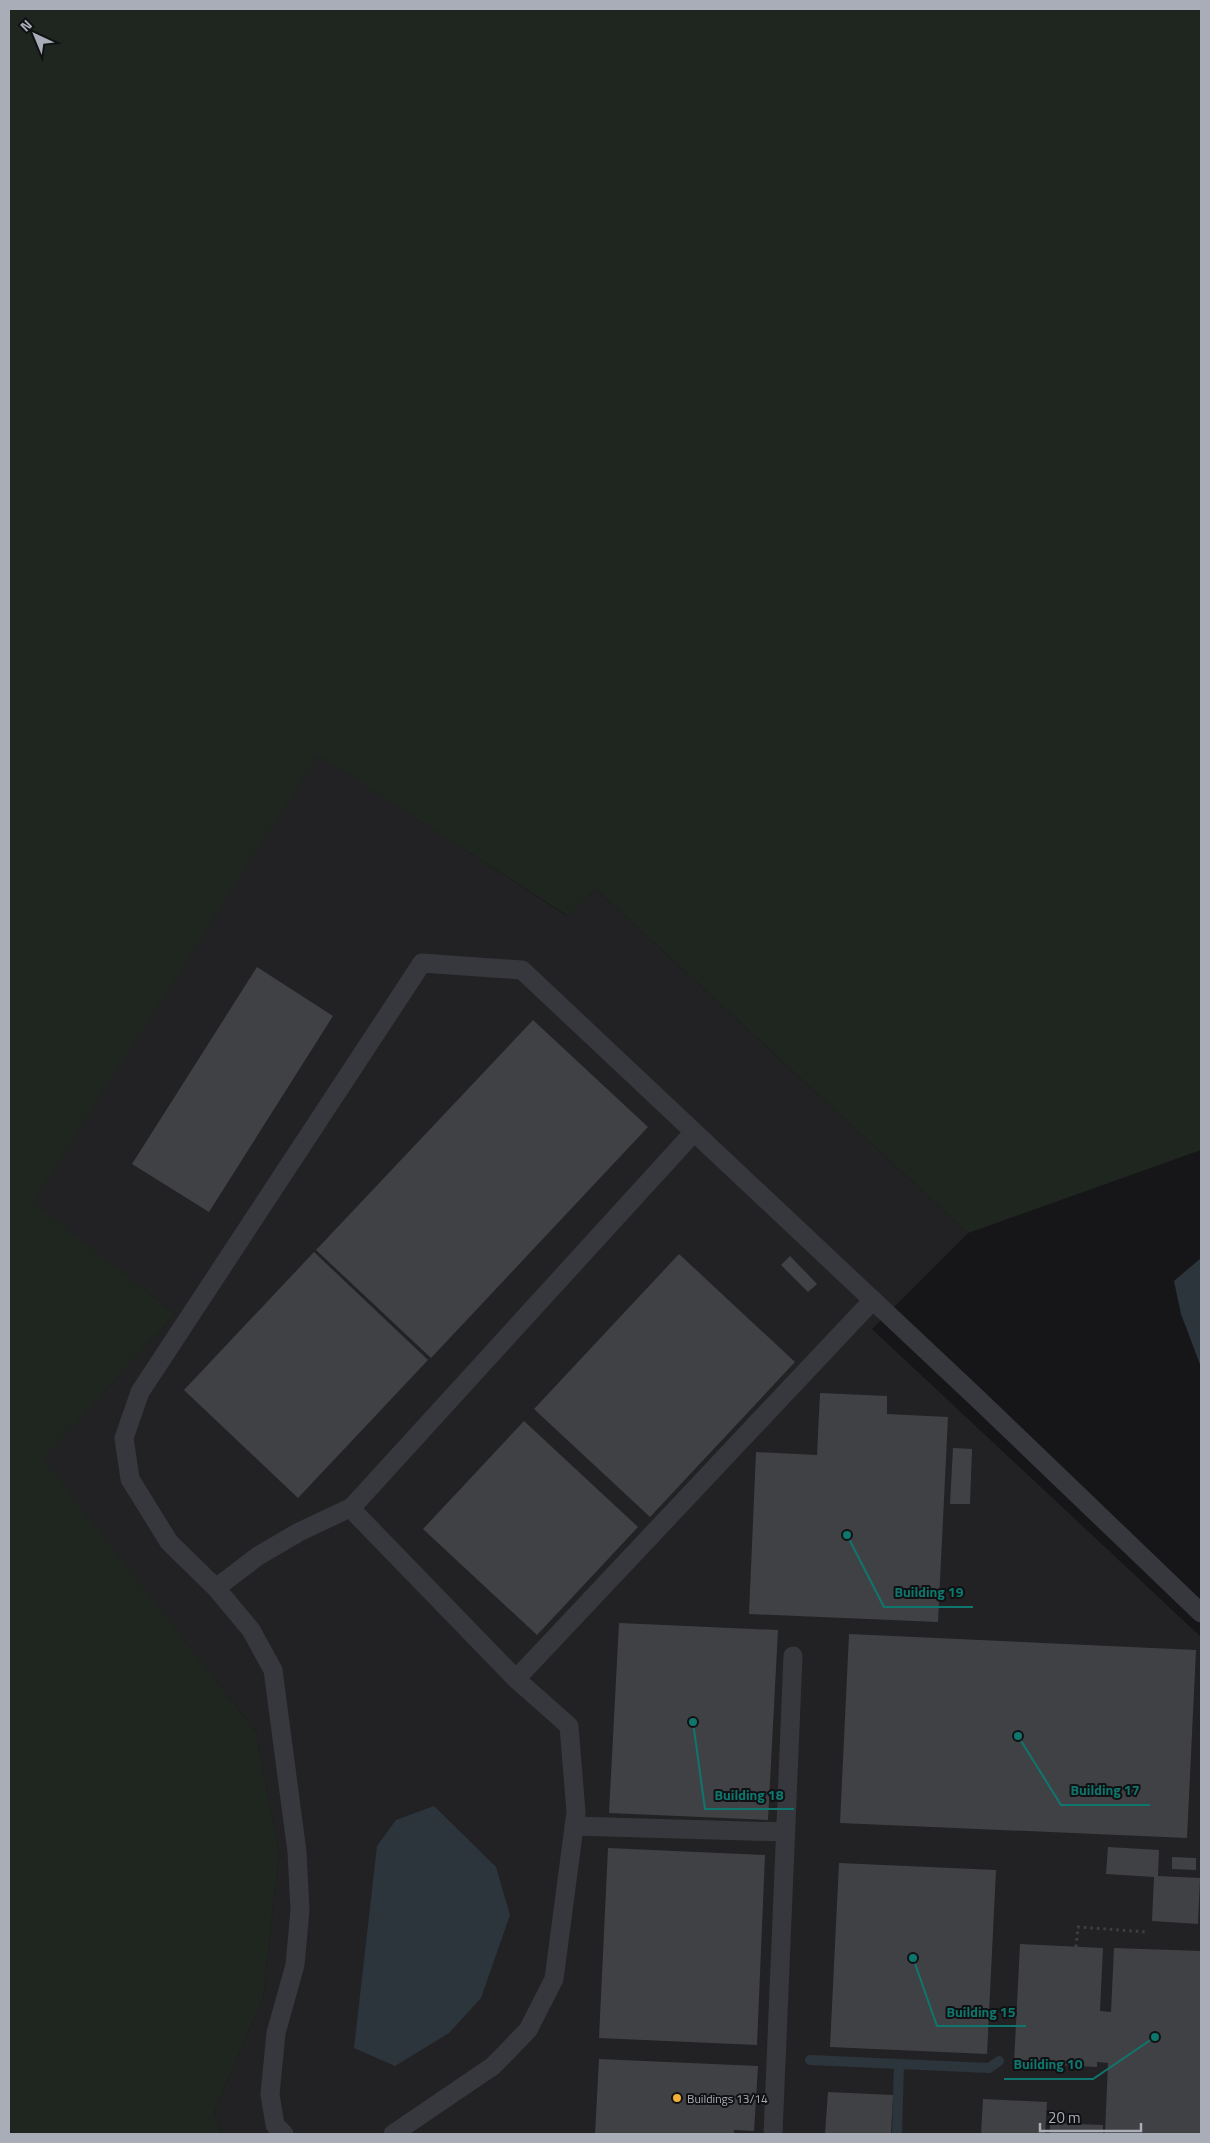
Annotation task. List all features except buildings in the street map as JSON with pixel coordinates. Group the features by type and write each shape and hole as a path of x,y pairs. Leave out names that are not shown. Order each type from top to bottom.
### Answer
{"lane":[{"path":"284,2134 274,2125 270,2094 276,2033 295,1965 300,1910 297,1852 273,1670 251,1630 216,1588 169,1542 130,1479 124,1438 140,1392 422,962 522,970 873,1300 1201,1613"},
{"path":"216,1588 258,1556 299,1532 352,1507 694,1132"},
{"path":"516,1679 873,1300"},
{"path":"352,1507 357,1515 516,1679 569,1726 576,1812 554,1979 528,2030 494,2066 393,2134"},
{"path":"773,2134 793,1656"},
{"path":"574,1826 785,1832"}],"path":[{"path":"1076,1947 1078,1927 1148,1932"}],"shaded area":[{"path":"9,9 1201,9 1201,1150 968,1233 596,889 568,916 318,755 33,1202 175,1314 43,1459 256,1732 279,1852 263,1998 214,2112 222,2134 9,2134"},
{"path":"318,754 567,916 596,889 968,1233 872,1329 1201,1637 1201,2134 222,2134 214,2112 263,1998 279,1852 256,1732 42,1459 175,1314 32,1203"},
{"path":"1201,1258 1201,1367 1181,1314 1174,1281"},
{"path":"434,1806 496,1867 510,1915 481,1998 449,2033 395,2066 354,2048 377,1846 396,1820"}],"waterway":[{"path":"810,2060 989,2068 999,2061"},
{"path":"897,2134 899,2064"}],"place":[{"name":"Building 19","path":"847,1535"},
{"name":"Building 18","path":"693,1722"},
{"name":"Building 17","path":"1018,1736"},
{"name":"Building 15","path":"913,1958"},
{"name":"Building 10","path":"1155,2037"},
{"name":"Buildings 13/14","path":"677,2098"}]}
